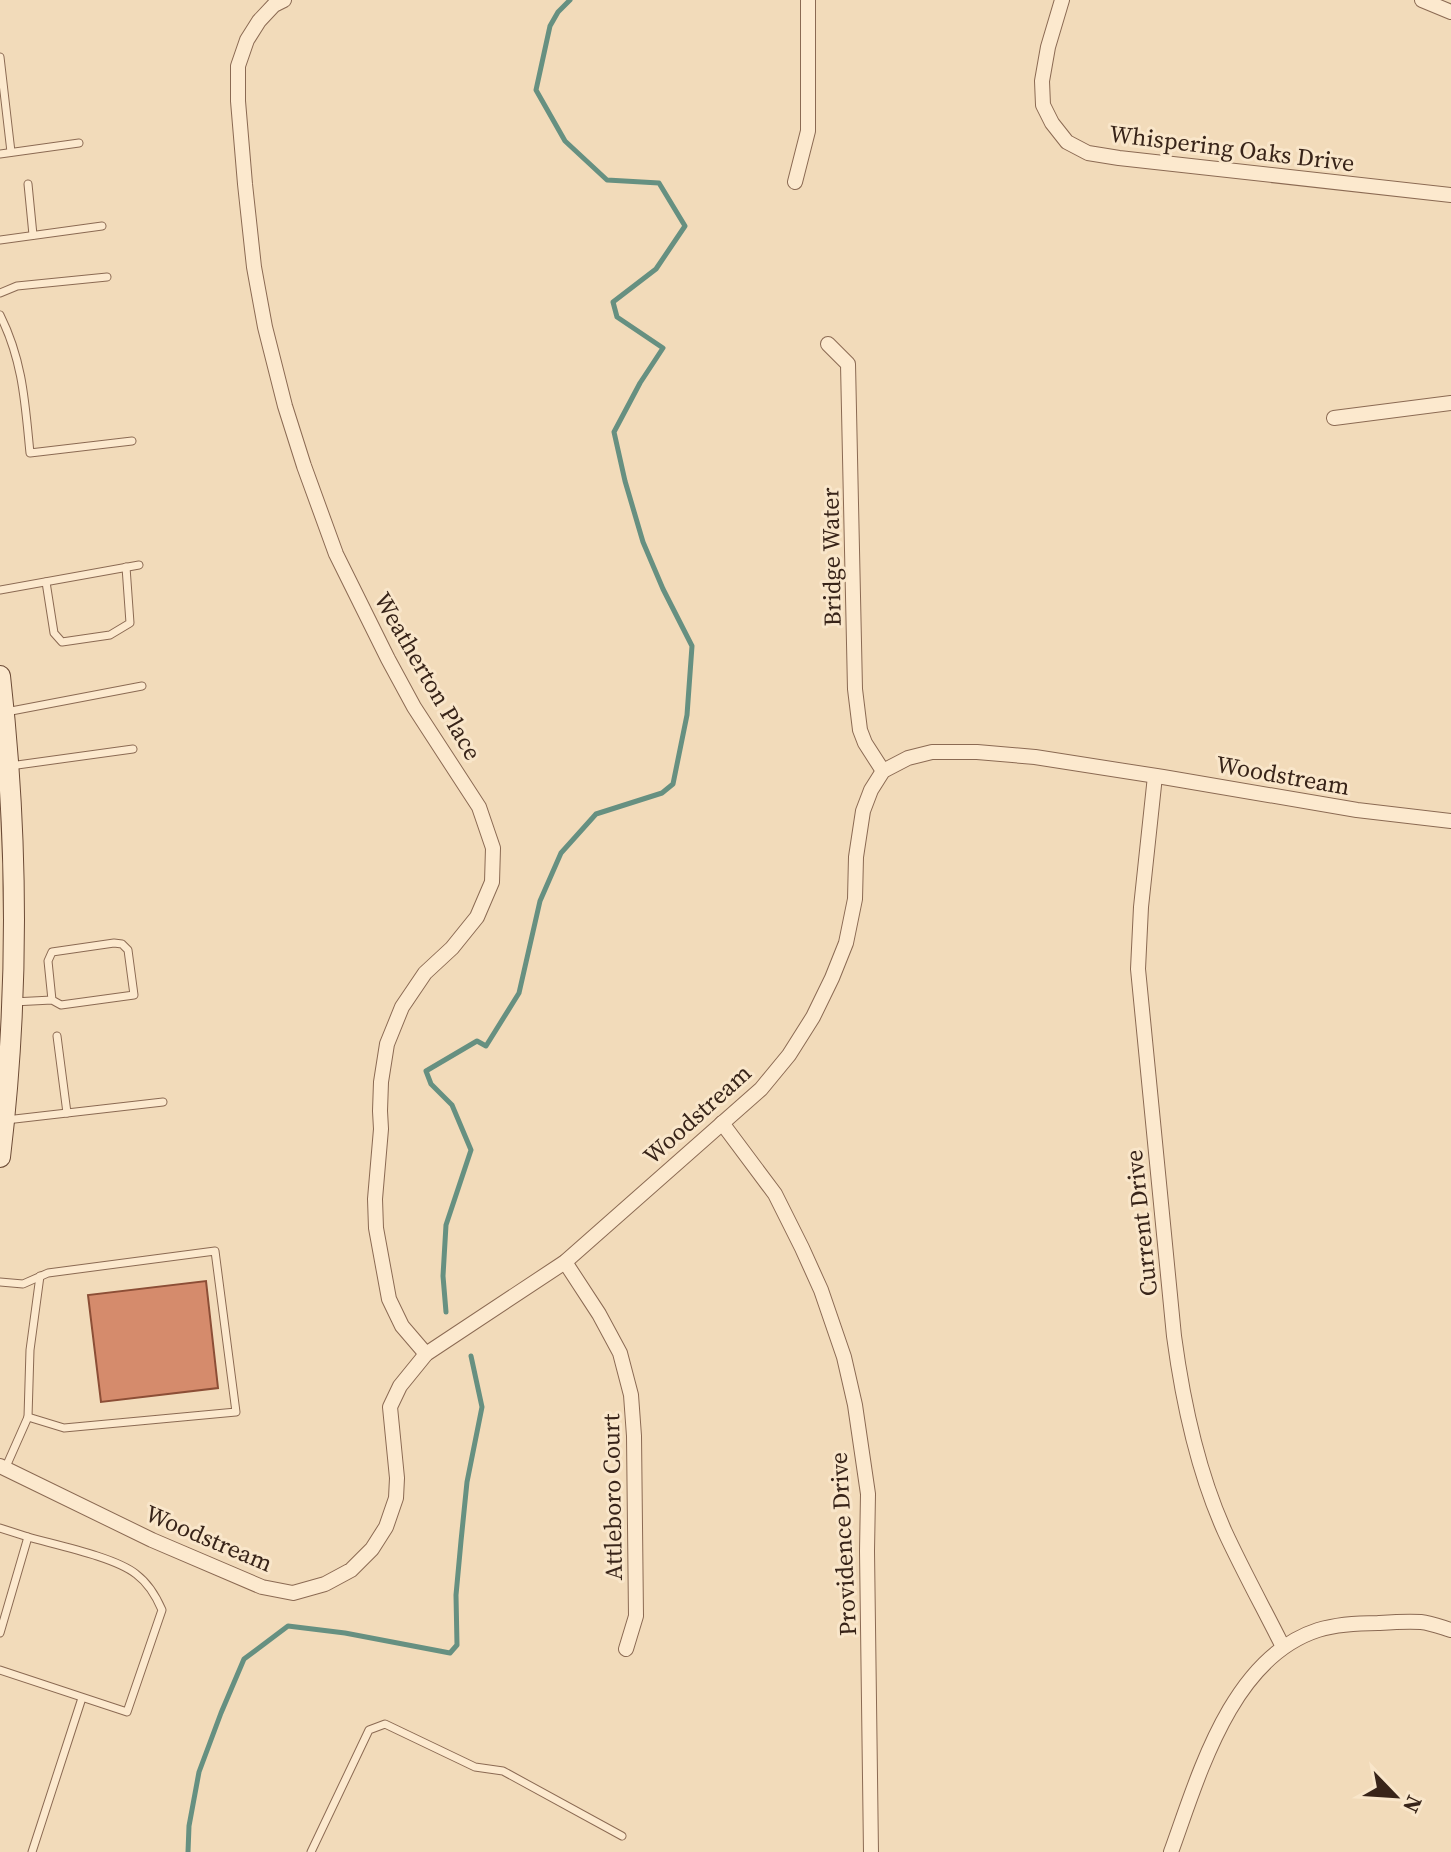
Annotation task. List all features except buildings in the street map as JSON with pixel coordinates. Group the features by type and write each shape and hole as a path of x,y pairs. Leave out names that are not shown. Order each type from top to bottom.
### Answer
{"main road":[{"path":"0,676 13,846 14,931 0,1157"}],"street":[{"name":"Weatherton Place","path":"284,0 274,5 259,21 247,40 238,66 246,198 265,327 285,406 336,554 414,707 479,807 493,848 492,882 477,917 452,948 425,973 402,1007 387,1044 381,1082 376,1228 389,1299 402,1326 426,1354"},
{"path":"795,182 808,131 808,0"},
{"name":"Whispering Oaks Drive","path":"1062,0 1048,47 1042,81 1043,105 1067,142 1077,148 1119,158 1451,195"},
{"path":"1422,0 1451,12"},
{"name":"Bridge Water","path":"828,344 848,364 858,715 865,743 883,771"},
{"path":"1334,418 1451,403"},
{"name":"Woodstream","path":"2,1468 152,1540 262,1587 293,1593 325,1584 351,1570 372,1549 386,1527 396,1498 397,1478 390,1407 400,1386 426,1354 565,1262 761,1089 789,1055 813,1017 846,943 855,899 856,857 863,811 871,790 883,771 908,758 932,752 1035,757 1357,810 1451,821"},
{"name":"Current Drive","path":"1155,776 1141,907 1138,969 1181,1389 1190,1430 1224,1531 1283,1647"},
{"name":"Providence Drive","path":"722,1123 775,1194 802,1248 821,1290 844,1357 855,1405 868,1494 871,1852"},
{"name":"Attleboro Court","path":"565,1262 620,1353 631,1395 636,1616 626,1649"},
{"path":"1171,1852 1216,1734 1252,1678 1283,1647 1317,1630 1351,1623 1423,1622 1451,1630"}],"lane":[{"path":"0,57 11,152"},
{"path":"0,154 79,143"},
{"path":"28,184 33,235"},
{"path":"0,240 102,226"},
{"path":"0,293 17,286 107,277"},
{"path":"0,315 9,333 23,382 30,453 132,441"},
{"path":"0,590 139,565"},
{"path":"46,582 54,633 62,642 110,635 130,623 126,567"},
{"path":"4,712 142,686"},
{"path":"8,766 133,749"},
{"path":"11,1002 52,1000 61,1005 134,995 128,950 122,944 114,943 52,952 48,961 52,1000"},
{"path":"57,1036 67,1113"},
{"path":"4,1120 163,1102"},
{"path":"0,1282 23,1284 48,1273 215,1251 236,1412 64,1428 28,1417"},
{"path":"2,1468 28,1417 30,1350 40,1276"},
{"path":"0,1528 117,1563 136,1573 150,1587 162,1610 127,1712 0,1670"},
{"path":"0,1633 28,1537"},
{"path":"32,1852 82,1698"},
{"path":"311,1852 369,1730 385,1724 475,1767 503,1771 622,1836"}],"waterway":[{"path":"446,1312 443,1276 446,1225 471,1150 452,1105 431,1084 426,1071 477,1041 486,1046 519,993 540,901 561,853 596,814 662,793 673,784 687,715 692,646 643,542 614,432 663,348 617,317 613,302 656,269 685,226 659,183 607,180 565,141 536,90 550,26 570,0"},
{"path":"188,1852 189,1826 199,1772 244,1659 288,1626 345,1633 450,1653 457,1645 456,1595 467,1482 482,1407 471,1356"}]}
